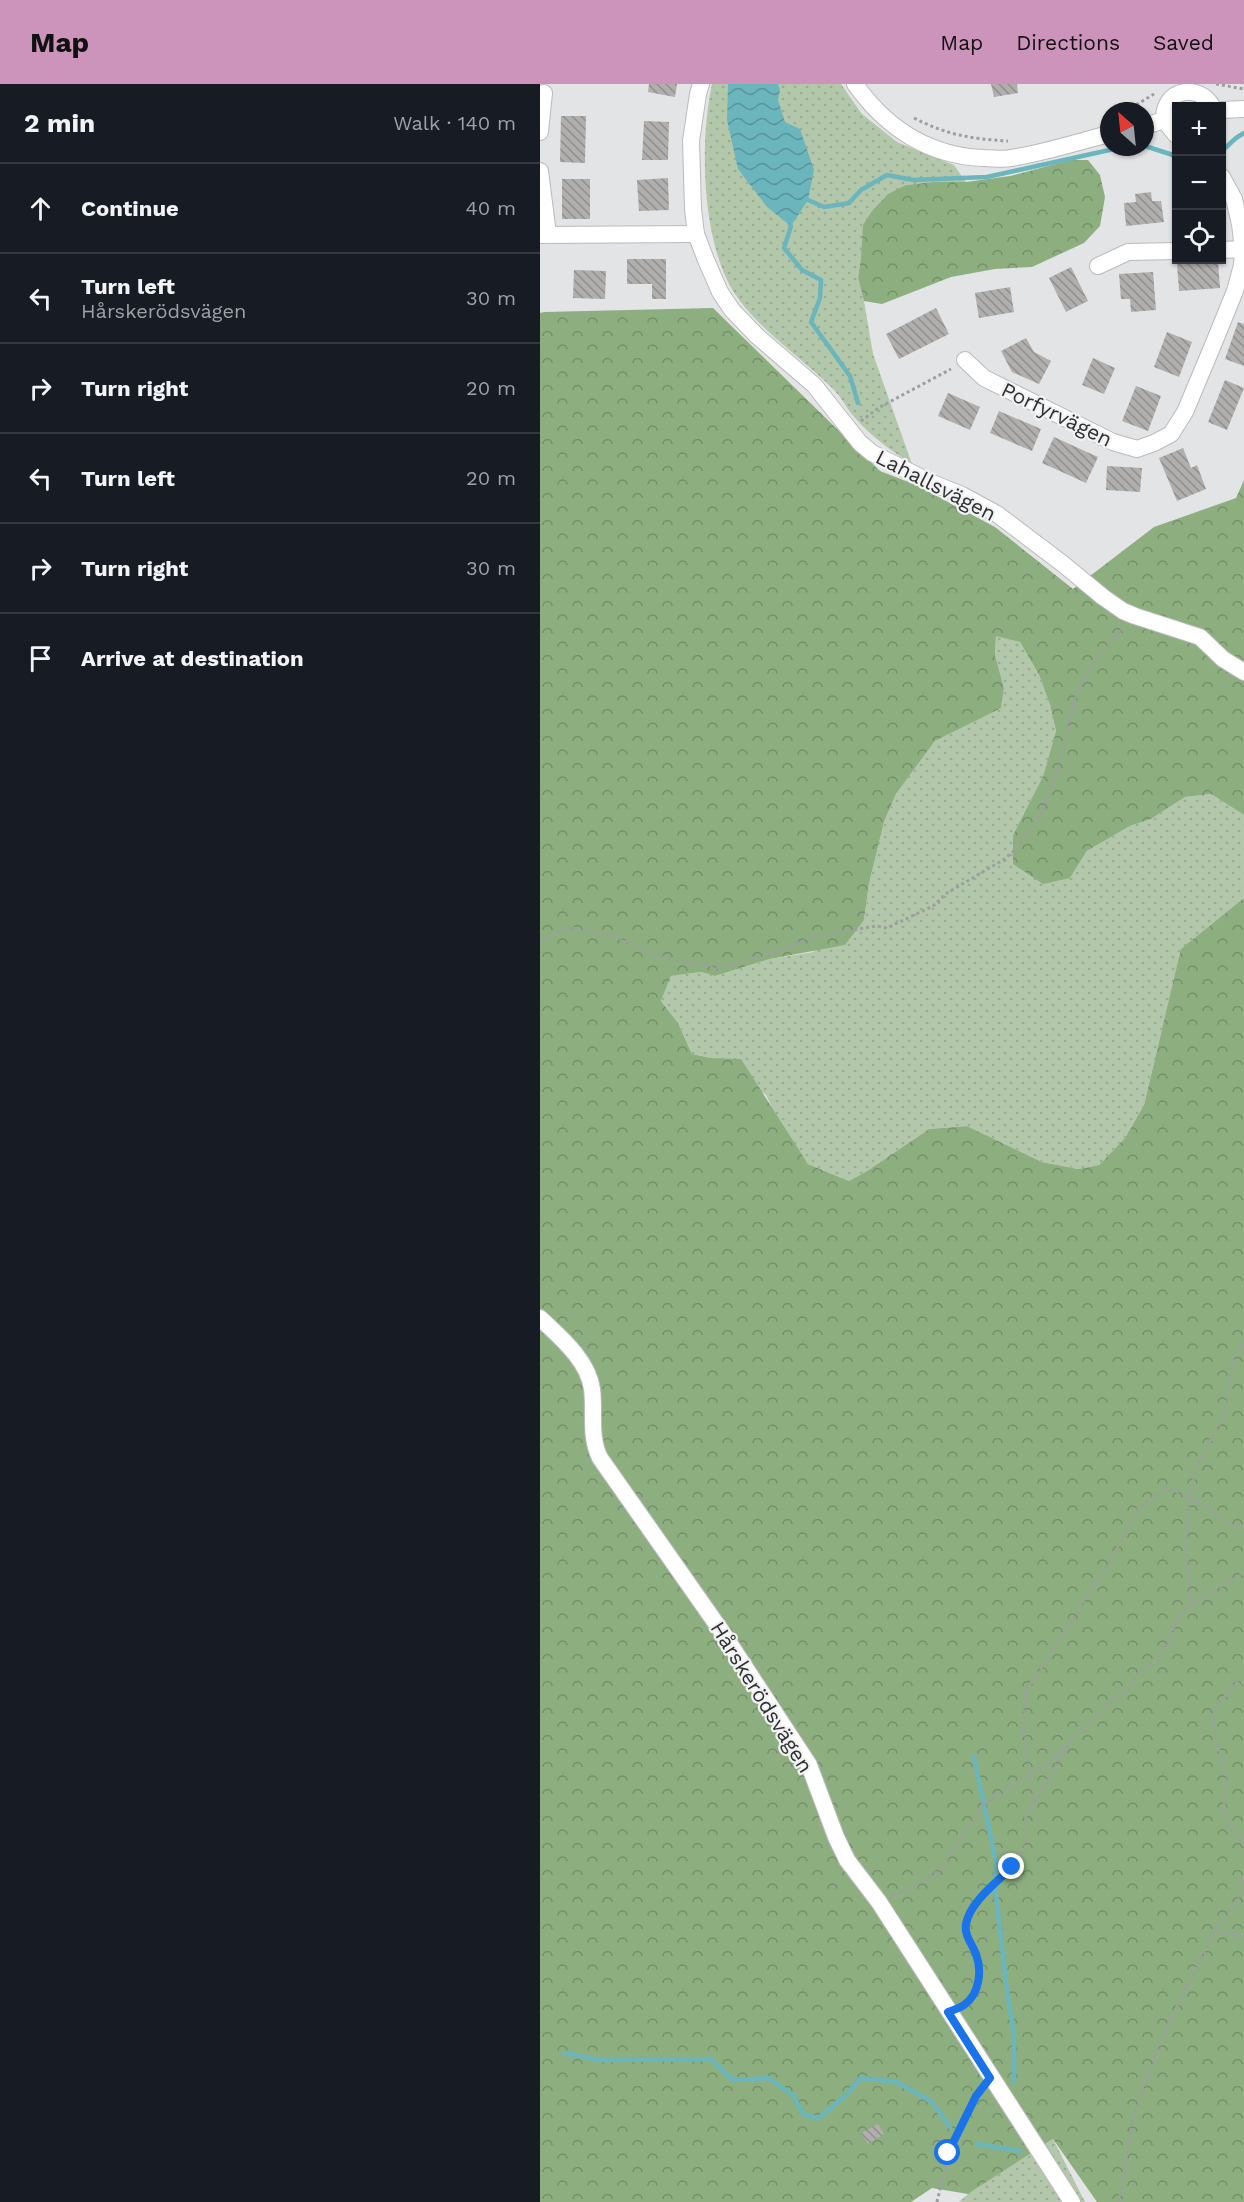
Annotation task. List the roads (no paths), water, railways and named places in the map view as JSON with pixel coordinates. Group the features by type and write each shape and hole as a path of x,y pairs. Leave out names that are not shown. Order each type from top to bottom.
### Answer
{"street":[{"name":"Lahallsvägen","path":"701,84 691,141 696,234 711,273 732,310 757,336 814,385 860,443 884,460 962,495 997,514 1104,597 1135,616 1200,637 1223,659 1244,672"},
{"path":"855,84 867,101 896,129 922,144 960,157 1010,159 1100,136"},
{"path":"1172,130 1164,120 1165,107 1170,97 1189,86 1206,95 1210,102"},
{"path":"540,132 544,93"},
{"path":"1226,110 1244,109"},
{"path":"1154,123 1164,120"},
{"path":"540,171 544,234 696,234"},
{"name":"Porfyrvägen","path":"965,360 984,378 1113,442 1137,449 1171,434 1185,412 1235,291 1242,265 1240,224 1234,198 1226,185"},
{"path":"1226,250 1243,249"},
{"path":"1098,266 1128,252 1172,251"},
{"name":"Hårskerödsvägen","path":"540,1318 564,1340 582,1363 592,1387 593,1437 600,1458 720,1629 809,1765 847,1860 879,1902 990,2078 1072,2202"}],"water":[{"path":"728,84 778,84 780,90 778,100 785,122 800,129 814,170 808,200 791,226 767,207 738,169 727,120"}],"waterway":[{"path":"1226,147 1244,133"},
{"path":"1154,149 1172,155"},
{"path":"808,200 824,207 849,203 861,190 887,175 913,180 987,177 1100,152"},
{"path":"791,226 784,248 802,270 821,280 820,298 811,322 850,376 858,403"},
{"path":"974,1757 996,1862 995,1885 1014,2036 1014,2082"},
{"path":"564,2053 600,2060 711,2059 733,2080 768,2078 793,2095 804,2115 819,2118 846,2095 861,2078 897,2082 932,2102 950,2127"},
{"path":"977,2144 1020,2151"}]}
